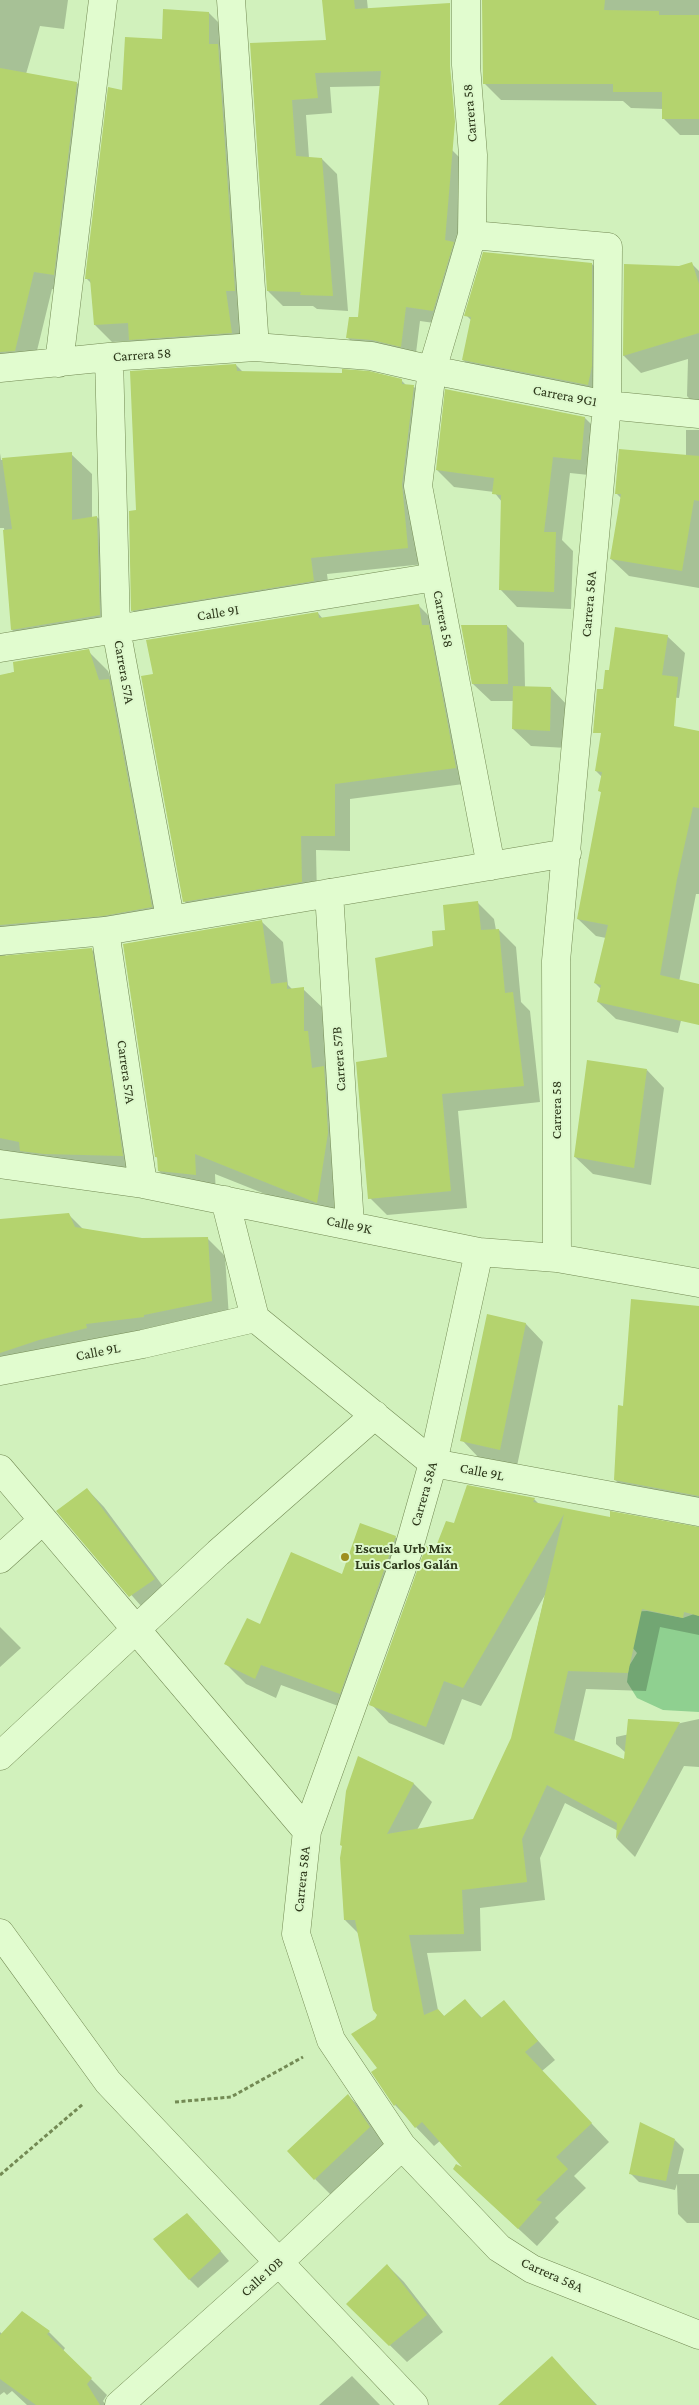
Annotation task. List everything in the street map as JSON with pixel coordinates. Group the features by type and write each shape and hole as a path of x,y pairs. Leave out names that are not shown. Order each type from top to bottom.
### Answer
{"street":[{"path":"59,362 103,0"},
{"path":"231,0 255,347"},
{"name":"Carrera 58","path":"466,0 466,65 473,155 472,235 432,370 418,486 491,866"},
{"name":"Carrera 58A","path":"472,235 608,247 607,405 556,961"},
{"name":"Carrera 58","path":"0,368 109,357 255,347 371,356 432,370"},
{"name":"Carrera 57A","path":"109,357 116,629 170,918"},
{"name":"Carrera 9G1","path":"432,370 607,405 699,414"},
{"name":"Calle 9I","path":"0,648 435,577"},
{"path":"0,941 105,931 170,918 567,853"},
{"name":"Carrera 57B","path":"329,893 350,1225"},
{"name":"Carrera 57A","path":"105,931 143,1184"},
{"name":"Carrera 58","path":"556,961 557,1258"},
{"name":"Calle 9K","path":"0,1164 143,1184 479,1252 557,1258 699,1283"},
{"path":"225,1200 255,1318"},
{"name":"Carrera 58A","path":"479,1252 433,1463 408,1551 307,1831 296,1934 331,2040 402,2146 499,2248 532,2269 699,2335"},
{"name":"Calle 9L","path":"0,1371 143,1344 255,1318 433,1463 699,1512"},
{"path":"0,1756 134,1629 375,1415"},
{"path":"0,1469 307,1831"},
{"path":"0,1559 43,1520"},
{"path":"0,1933 108,2082 414,2405"},
{"name":"Calle 10B","path":"119,2405 279,2262 402,2146"}],"green space":[{"path":"647,1611 683,1618 694,1614 699,1616 699,1712 663,1710 637,1698 627,1682 629,1666 637,1653 627,1641 624,1612"}],"building":[{"path":"322,0 354,0 355,9 450,3 450,66 455,122 445,240 454,242 433,311 406,307 401,347 372,340 346,338 349,317 358,317 381,71 315,73 318,98 292,100 296,156 322,158 333,296 300,295 301,292 267,291 250,43 326,40"},
{"path":"482,0 605,0 604,10 659,11 659,15 699,15 699,119 662,119 662,92 613,92 613,84 483,84"},
{"path":"163,9 209,12 209,44 218,44 235,291 226,291 232,333 129,340 128,323 94,325 90,279 85,279 108,87 122,90 125,37 162,39"},
{"path":"0,68 77,82 54,275 34,272 15,351 0,352"},
{"path":"483,252 592,263 592,366 588,385 462,360 471,317 464,316"},
{"path":"692,262 699,284 699,333 623,356 624,264 679,266"},
{"path":"236,364 237,371 342,373 342,369 369,371 402,379 402,384 414,385 402,484 408,548 311,558 314,581 131,611 129,511 136,510 130,371"},
{"path":"445,389 585,417 581,460 553,457 544,532 556,532 554,592 499,590 501,495 492,494 494,478 436,470"},
{"path":"619,449 699,456 699,501 694,500 682,571 610,559 621,494 615,494"},
{"path":"72,452 72,520 97,516 100,615 11,630 3,530 12,529 2,458"},
{"path":"419,604 422,625 429,625 456,768 335,784 335,836 301,836 302,882 183,902 141,676 153,674 146,640 318,612 319,618"},
{"path":"461,625 507,625 508,684 472,684"},
{"path":"615,627 668,635 662,675 678,677 674,726 699,731 699,808 693,807 677,879 660,975 699,984 699,1025 597,1002 601,985 594,983 608,925 577,919 601,792 598,791 602,772 595,771 601,733 593,733 597,689 603,689 605,670 609,670"},
{"path":"89,649 99,680 109,679 152,907 103,916 0,925 0,675 14,672 13,662"},
{"path":"513,686 551,687 550,731 512,729"},
{"path":"478,901 481,930 499,929 505,993 513,992 524,1086 442,1094 451,1191 368,1199 356,1062 387,1057 375,958 433,946 432,931 445,930 443,905"},
{"path":"262,920 271,984 287,982 287,989 304,987 304,1031 308,1031 312,1068 324,1066 328,1133 317,1203 195,1154 196,1175 158,1171 157,1157 155,1157 123,944"},
{"path":"92,948 123,1156 44,1154 20,1151 19,1142 0,1138 0,956"},
{"path":"587,1060 647,1069 634,1168 574,1157"},
{"path":"69,1213 75,1227 142,1238 208,1237 212,1301 144,1315 144,1317 86,1324 87,1328 39,1340 0,1353 0,1219"},
{"path":"631,1299 699,1306 699,1496 614,1480 618,1405 623,1406"},
{"path":"487,1314 526,1323 500,1450 460,1441"},
{"path":"467,1485 535,1498 533,1502 610,1517 610,1511 699,1527 699,1616 684,1612 683,1618 642,1609 628,1673 568,1671 554,1733 624,1759 628,1719 680,1722 616,1839 617,1823 547,1785 522,1839 527,1882 462,1890 464,1934 409,1935 424,2015 438,2009 444,2016 465,1999 481,2018 504,2000 538,2041 525,2052 592,2123 556,2157 568,2169 536,2200 542,2202 518,2229 453,2169 456,2164 462,2167 422,2122 415,2128 396,2104 394,2106 371,2072 377,2068 351,2034 375,2019 377,2015 373,2010 355,1920 344,1920 340,1858 342,1846 340,1845 346,1791 358,1756 414,1783 387,1834 473,1819 511,1738 564,1514 463,1688 444,1681 426,1727 369,1705 426,1546 435,1549 446,1521 454,1523"},
{"path":"87,1488 155,1579 129,1597 56,1511"},
{"path":"360,1523 396,1536 340,1694 261,1665 255,1679 224,1664 247,1618 260,1624 291,1552 342,1574"},
{"path":"348,2094 370,2127 314,2180 287,2151"},
{"path":"640,2122 675,2139 666,2181 629,2174"},
{"path":"187,2213 221,2251 189,2280 153,2239"},
{"path":"387,2264 427,2315 389,2346 346,2304"},
{"path":"22,2311 50,2331 47,2334 92,2378 87,2384 100,2405 36,2405 0,2379 0,2335"},
{"path":"552,2356 596,2405 498,2405"}],"place":[{"name":"Escuela Urb Mix Luis Carlos Galán","path":"345,1557"}]}
